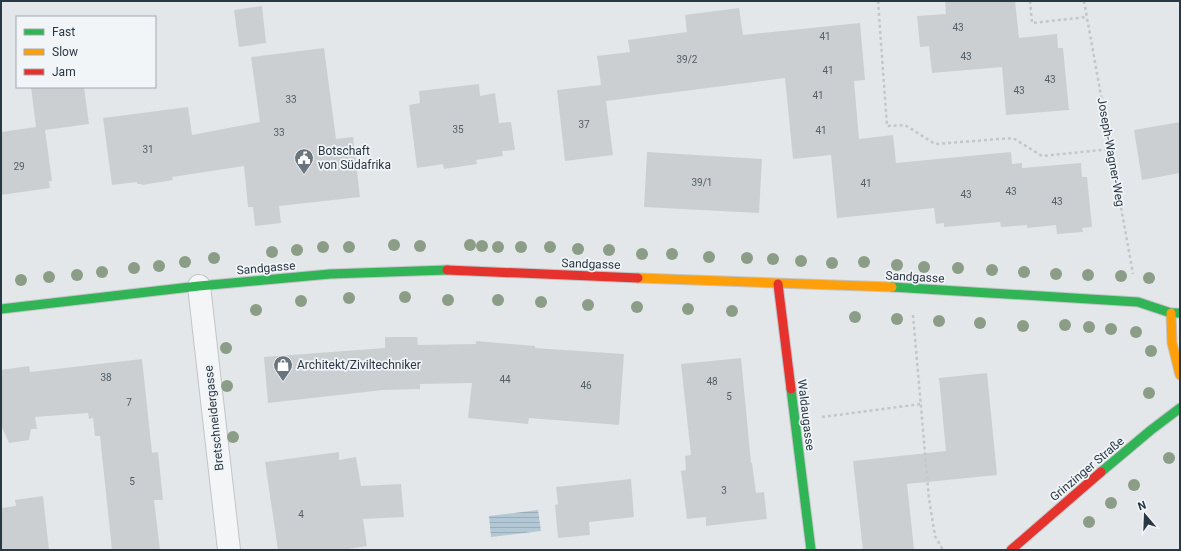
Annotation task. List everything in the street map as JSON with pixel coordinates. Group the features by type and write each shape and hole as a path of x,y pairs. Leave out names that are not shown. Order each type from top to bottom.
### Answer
{"street":[{"name":"Sandgasse","path":"1,309 199,286 330,274 436,270 911,288 1138,302 1176,313"},
{"name":"Waldaugasse","path":"778,284 810,550"},
{"name":"Bretschneidergasse","path":"199,286 229,550"},
{"path":"1176,313 1172,343 1180,375"},
{"name":"Grinzinger Straße","path":"1011,550 1151,430 1180,408"}],"path":[{"path":"878,1 888,126 905,125 935,144 1013,138 1042,156 1111,149"},
{"path":"1030,1 1032,23 1087,17"},
{"name":"Joseph-Wagner-Weg","path":"1084,1 1138,302"},
{"path":"911,288 929,499 935,536 942,550"},
{"path":"794,421 921,404"}],"water":[{"path":"538,510 541,531 491,537 489,516"}],"building":[{"path":"945,1 1015,1 1019,38 1057,34 1058,48 1063,48 1069,110 1006,115 1002,67 932,73 929,46 920,47 917,16 946,14"},
{"path":"262,6 266,43 239,47 234,10"},
{"path":"739,8 743,35 860,23 865,80 854,81 859,139 893,135 896,163 1011,152 1012,164 1022,163 1022,168 1081,163 1082,177 1087,177 1092,227 1082,228 1083,232 1057,234 1056,225 1027,228 1027,225 1001,227 1000,222 944,227 944,223 936,224 934,208 837,218 831,155 793,159 785,78 606,101 613,155 565,161 557,90 601,85 597,56 630,52 628,40 687,32 685,15"},
{"path":"324,48 336,139 353,137 360,197 279,206 281,223 255,226 253,207 248,207 244,166 172,177 173,180 142,185 137,184 137,182 112,185 103,118 188,107 192,135 260,122 251,57"},
{"path":"479,84 480,96 495,93 499,123 511,122 515,150 502,151 503,156 476,160 477,164 444,169 443,164 417,168 409,105 420,103 419,91"},
{"path":"31,88 84,88 89,124 45,130 52,181 49,181 50,188 1,195 1,132 36,127"},
{"path":"1180,122 1180,173 1142,180 1134,130"},
{"path":"647,152 762,159 759,213 644,207"},
{"path":"385,337 417,337 418,345 476,344 476,341 535,346 535,348 624,354 619,425 529,418 528,424 468,418 472,383 420,384 420,389 383,390 268,403 264,357 385,348"},
{"path":"741,358 751,463 756,493 764,492 767,519 706,526 706,517 687,519 681,471 686,470 685,456 691,455 681,364"},
{"path":"142,359 152,453 158,452 163,500 154,500 160,550 112,550 100,436 95,436 93,418 89,419 88,413 35,417 37,429 31,429 29,440 9,443 1,425 1,370 29,366 30,372"},
{"path":"987,373 997,475 907,484 914,549 863,550 853,461 946,451 939,378"},
{"path":"339,452 339,460 356,457 361,486 401,484 404,517 363,519 367,546 342,550 278,550 265,462"},
{"path":"631,479 634,517 589,522 590,535 558,538 555,505 558,504 556,487"},
{"path":"43,496 49,550 1,550 1,508 16,506 15,500"}],"traffic: fast":[{"path":"1,309 199,286 330,274 447,270"},
{"path":"892,287 1138,302 1171,313 1180,313"},
{"path":"791,389 811,550"},
{"path":"1101,472 1180,408"}],"traffic: slow":[{"path":"638,278 892,287"},
{"path":"1171,313 1172,343 1180,375"}],"traffic: jam":[{"path":"447,270 638,278"},
{"path":"778,284 791,389"},
{"path":"1011,550 1101,472"}],"place":[{"name":"Botschaft von Südafrika","path":"304,175"},
{"name":"Architekt/Ziviltechniker","path":"283,382"}]}
